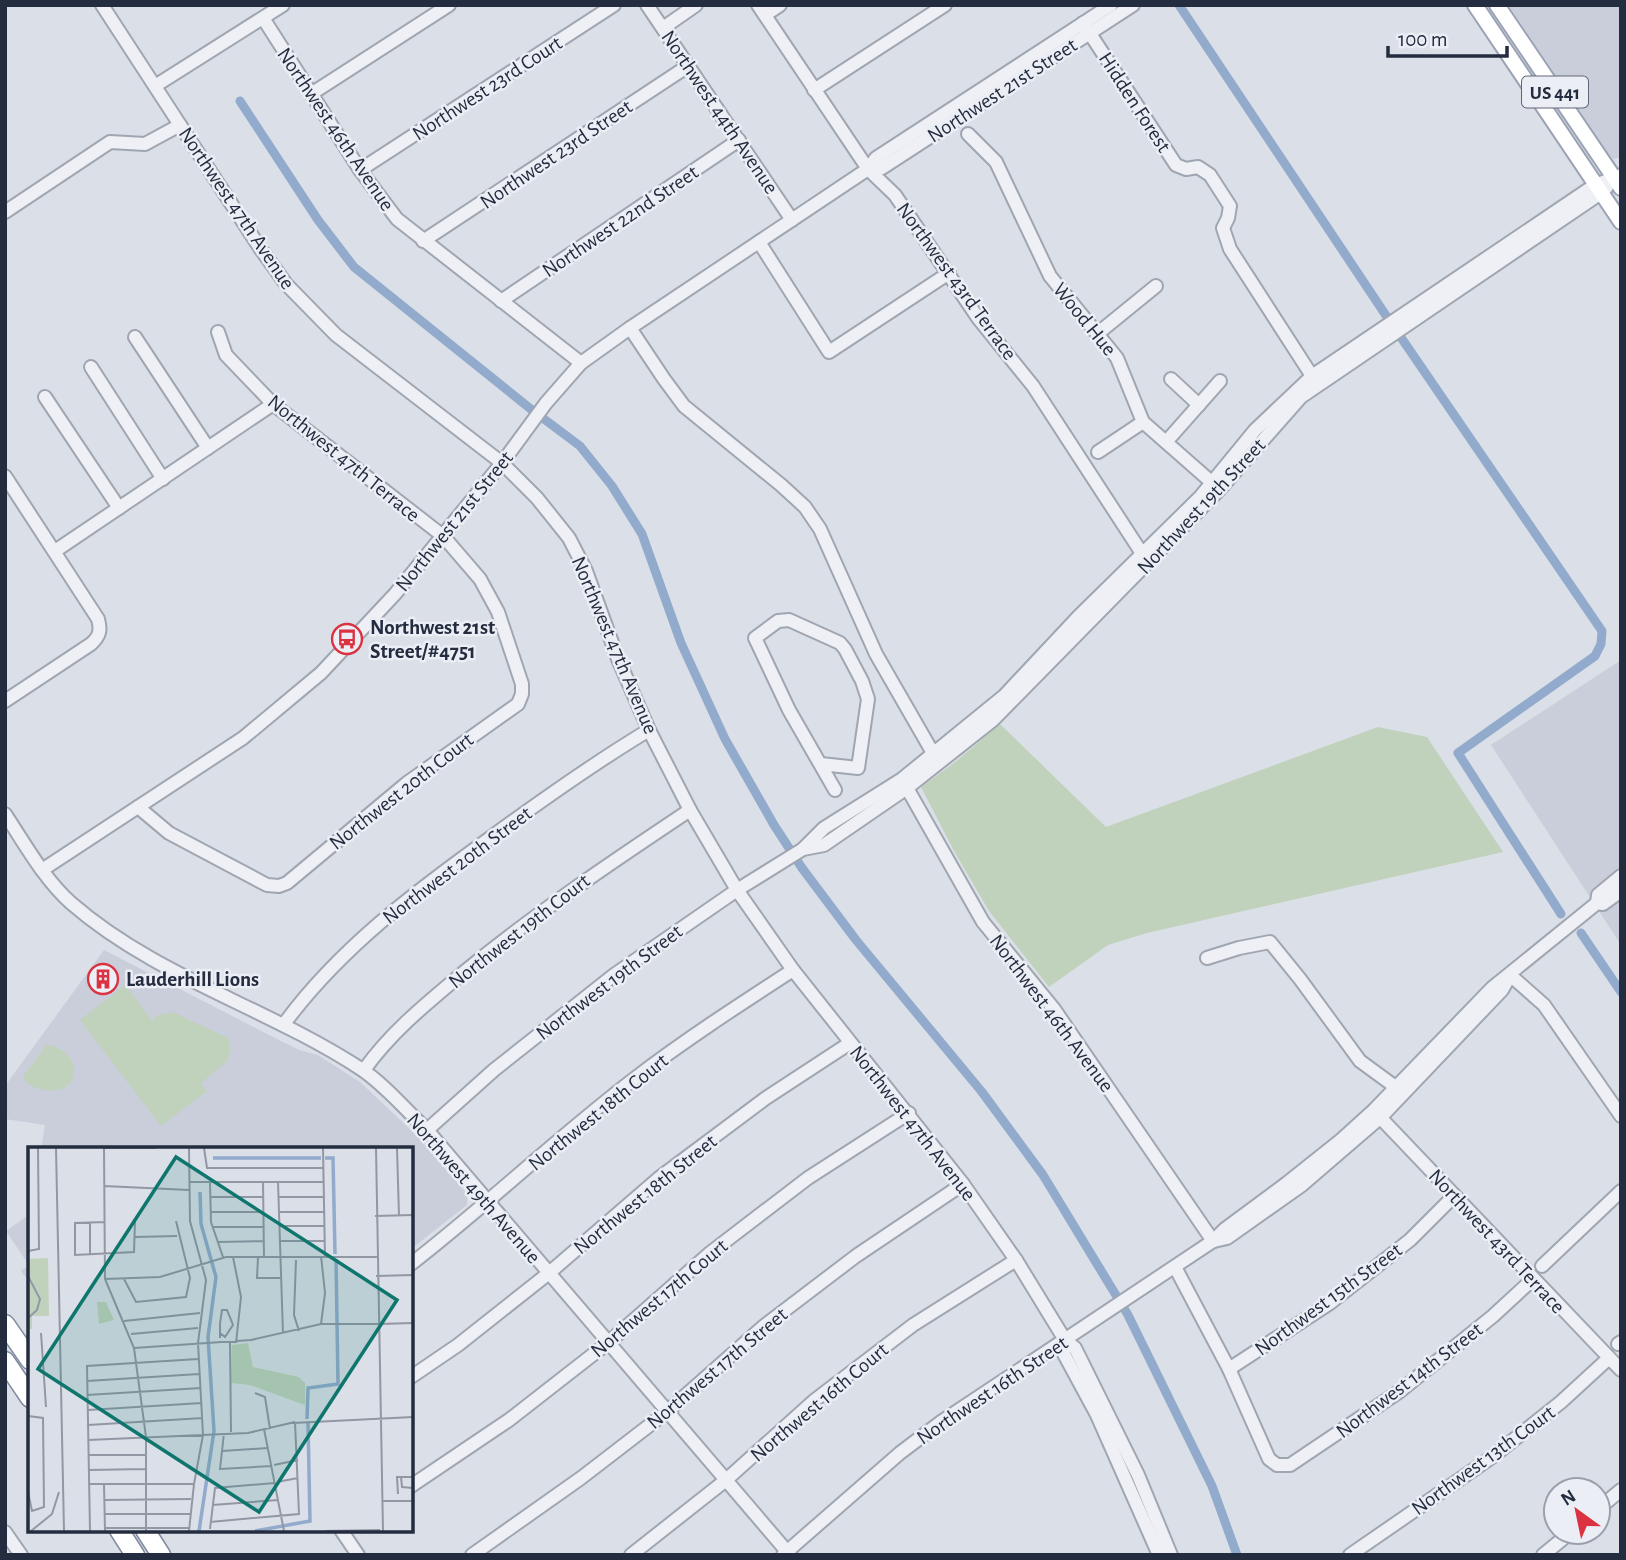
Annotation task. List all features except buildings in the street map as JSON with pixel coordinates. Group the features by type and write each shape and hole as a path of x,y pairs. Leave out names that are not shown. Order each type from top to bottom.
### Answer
{"highway":[{"path":"5,1324 28,1357"},
{"path":"5,1361 28,1395"},
{"path":"120,1532 135,1555"},
{"path":"146,1532 161,1555"}],"main road":[{"name":"US 441","path":"1475,5 1621,222"},
{"name":"US 441","path":"1497,5 1619,181"}],"street":[{"name":"Northwest 47th Avenue","path":"102,5 260,248 302,302 336,335 502,463 537,498 569,538 586,572 618,659 649,730 690,810 737,890 793,970 963,1184 1016,1260 1065,1340 1075,1348 1159,1555"},
{"path":"155,86 283,5"},
{"path":"311,94 449,5"},
{"name":"Northwest 23rd Court","path":"360,170 614,5"},
{"name":"Northwest 44th Avenue","path":"647,5 792,220"},
{"path":"663,27 696,5"},
{"path":"761,10 780,5"},
{"path":"814,90 945,5"},
{"name":"Northwest 21st Street","path":"42,870 259,726 321,673 395,594 502,463 546,403 581,363 868,169 876,158 1086,28 1106,10 1133,5"},
{"name":"Northwest 43rd Terrace","path":"761,10 868,169 895,195 978,317 1033,386 1146,558"},
{"name":"Northwest 46th Avenue","path":"263,18 360,170 397,219 581,363"},
{"name":"Hidden Forest","path":"1086,28 1176,165 1186,169 1198,167 1210,175 1230,206 1223,228 1230,249 1312,376"},
{"name":"Northwest 23rd Street","path":"423,241 688,66"},
{"path":"5,212 110,142 145,144 180,125"},
{"name":"Wood Hue","path":"968,134 996,162 1044,265 1117,358 1143,422 1216,486"},
{"name":"Northwest 22nd Street","path":"501,301 739,140"},
{"name":"Northwest 19th Street","path":"1216,486 1255,430 1312,376 1379,336 1598,189 1619,181"},
{"path":"758,242 829,352 949,273"},
{"path":"1097,334 1156,286"},
{"path":"630,328 684,406 805,507 820,529 874,650 936,758"},
{"name":"Northwest 47th Terrace","path":"218,332 226,355 274,404 443,536 480,579 498,612 522,684 522,694"},
{"name":"Northwest 19th Street","path":"428,1130 494,1070 603,983 737,890 803,849 824,845 1007,700 1078,617 1146,558 1301,397 1379,336"},
{"path":"135,337 208,448"},
{"path":"90,367 163,479"},
{"path":"1171,379 1199,405"},
{"path":"1166,442 1220,381"},
{"path":"45,397 119,508"},
{"path":"55,551 274,404"},
{"path":"1098,452 1143,422"},
{"path":"5,476 98,619 100,633 91,644 5,701"},
{"path":"821,764 858,768 867,699 862,681 840,643 789,620 778,621 755,638 789,710 835,790"},
{"path":"851,660 874,650"},
{"name":"Northwest 20th Court","path":"138,807 169,833 267,885 279,887 407,783 518,704 522,694"},
{"name":"Northwest 20th Street","path":"284,1024 330,967 396,910 558,788 649,730"},
{"name":"Northwest 46th Avenue","path":"905,783 983,922 1054,1009 1213,1241"},
{"name":"Northwest 19th Court","path":"364,1070 383,1044 512,933 578,884 690,810"},
{"name":"Northwest 49th Avenue","path":"5,814 42,870 69,901 108,933 176,971 284,1024 364,1070 428,1130 787,1553"},
{"name":"Northwest 16th Street","path":"787,1553 900,1453 932,1429 1213,1241 1227,1238 1302,1185 1377,1114 1492,988 1597,903 1598,895 1621,876"},
{"name":"Northwest 16th Street","path":"1597,903 1603,904 1621,891"},
{"path":"1207,958 1270,942 1360,1061 1399,1090"},
{"name":"Northwest 18th Court","path":"413,1262 633,1080 793,970"},
{"path":"1510,975 1544,1005 1621,1116"},
{"name":"Northwest 18th Street","path":"413,1376 458,1345 550,1273 659,1178 766,1098 850,1043"},
{"name":"Northwest 17th Court","path":"413,1485 509,1420 609,1342 710,1252 808,1178 909,1113"},
{"name":"Northwest 43rd Terrace","path":"1377,1114 1532,1280 1621,1370"},
{"name":"Northwest 17th Street","path":"472,1555 581,1478 668,1411 764,1326 856,1256 963,1184"},
{"path":"1542,1266 1621,1191"},
{"name":"Northwest 15th Street","path":"1228,1369 1330,1303 1410,1240 1454,1196"},
{"name":"Northwest 16th Court","path":"631,1555 726,1480 814,1401 914,1325 1016,1260"},
{"path":"1175,1267 1228,1369"},
{"name":"Northwest 14th Street","path":"1228,1369 1269,1459 1277,1465 1290,1465 1400,1391 1493,1316 1532,1280"},
{"name":"Northwest 13th Court","path":"1350,1555 1492,1457 1561,1402 1609,1358"},
{"name":"Northwest 47th Avenue","path":"1102,1412 1138,1475 1171,1555"},
{"path":"344,1532 358,1555"},
{"path":"6,1534 21,1555"}],"shaded area":[{"path":"1508,5 1621,5 1621,157 1611,157"},
{"path":"1621,660 1621,945 1491,745"},
{"path":"104,950 299,1050 318,1055 360,1082 414,1133 467,1194 467,1205 413,1247 413,1147 41,1147 45,1125 5,1119 5,1086"},
{"path":"28,1215 28,1264 6,1231"},
{"path":"28,1266 28,1280 21,1271"}],"green space":[{"path":"1000,724 1106,827 1378,727 1427,737 1503,852 1147,933 1108,945 1049,987 989,911 921,787"},
{"path":"125,985 153,1022 156,1016 173,1012 228,1038 231,1050 227,1061 201,1083 207,1091 161,1126 80,1020"},
{"path":"46,1045 68,1055 73,1064 74,1073 65,1088 54,1091 40,1089 30,1085 23,1077"}],"waterway":[{"path":"1179,5 1387,317 1602,631 1601,644 1595,656 1458,753 1561,914"},
{"path":"240,101 318,220 354,267 580,446 612,486 642,534 681,643 725,739 774,825 802,868 856,940 982,1092 1043,1175 1128,1315 1212,1486 1237,1555"},
{"path":"1581,933 1621,992"}],"place":[{"name":"Northwest 21st Street/#4751","path":"347,639"},
{"name":"Lauderhill Lions","path":"103,979"}]}
